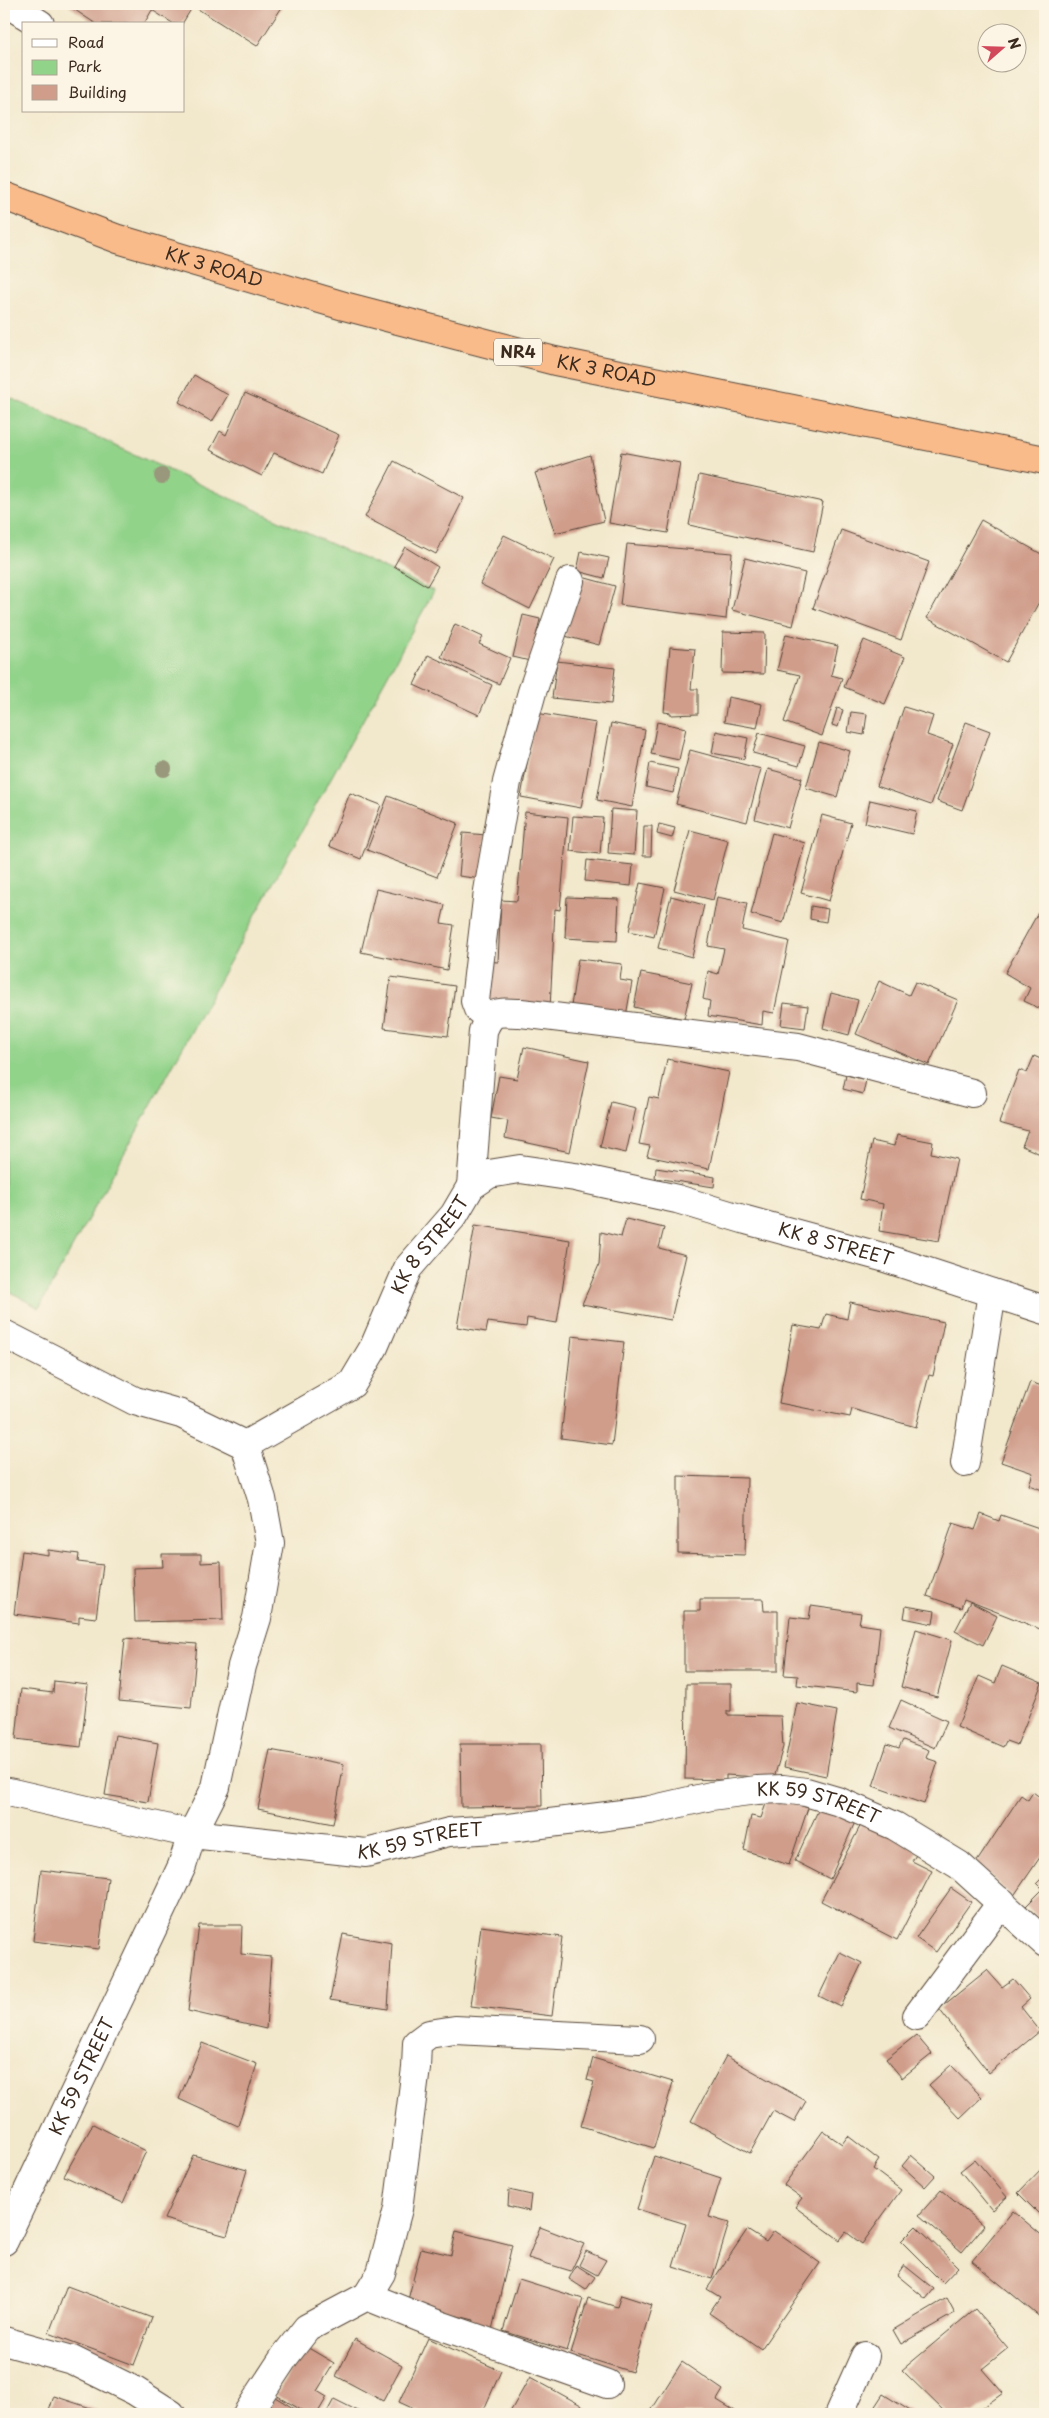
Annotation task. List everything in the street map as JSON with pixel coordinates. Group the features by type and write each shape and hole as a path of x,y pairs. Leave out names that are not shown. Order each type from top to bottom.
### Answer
{"highway":[{"name":"KK 3 ROAD","path":"4,196 118,239 344,306 555,362 1045,460"}],"street":[{"path":"8,4 37,22"},
{"path":"488,1017 478,1009 475,1001 488,891 507,782 532,692 570,581"},
{"path":"471,1186 483,1031 488,1017 494,1013 521,1013 798,1047 972,1093"},
{"name":"KK 8 STREET","path":"245,1445 352,1384 374,1348 408,1268 454,1215 471,1186 489,1174 520,1169 575,1177 677,1199 882,1257 1045,1310"},
{"path":"965,1462 992,1293"},
{"path":"4,1334 135,1401 181,1414 245,1445 262,1499 270,1543 257,1618 242,1666 216,1787 192,1834 4,1791"},
{"name":"KK 59 STREET","path":"4,2241 182,1866 192,1834 366,1853 449,1832 509,1828 607,1816 650,1810 711,1796 757,1790 783,1789 806,1792 840,1802 895,1826 959,1865 1045,1943"},
{"path":"916,2016 1002,1902"},
{"path":"247,2414 285,2356 307,2328 367,2296 381,2273 398,2209 416,2068 417,2043 429,2034 455,2030 640,2039"},
{"path":"367,2296 431,2322 607,2384"},
{"path":"4,2341 72,2360 135,2391 171,2414"},
{"path":"839,2414 865,2356"}],"green space":[{"path":"4,395 434,591 39,1308 4,1288"}],"building":[{"path":"70,4 284,4 257,46 193,6 183,22 171,22 152,10 145,22 93,22 69,6"},
{"path":"194,375 228,395 212,422 179,402"},
{"path":"245,393 339,435 322,474 274,453 262,476 210,450 220,431 226,435"},
{"path":"621,452 680,463 668,533 609,523"},
{"path":"590,455 604,521 555,533 535,473"},
{"path":"394,461 464,498 436,554 365,517"},
{"path":"699,475 823,502 813,552 689,525"},
{"path":"981,520 1045,556 1045,591 1006,662 927,618"},
{"path":"841,530 929,562 901,640 813,608"},
{"path":"504,535 554,559 530,609 480,584"},
{"path":"627,544 732,553 726,619 620,605"},
{"path":"405,547 438,567 427,586 394,566"},
{"path":"581,552 609,558 604,578 577,571"},
{"path":"745,558 805,573 793,626 732,610"},
{"path":"582,577 615,586 599,645 565,636"},
{"path":"523,615 540,619 530,661 513,657"},
{"path":"455,624 483,637 479,644 510,658 499,684 441,657"},
{"path":"723,632 765,633 764,674 722,673"},
{"path":"786,634 838,646 831,675 842,678 822,736 784,722 800,675 777,670"},
{"path":"864,640 905,657 885,704 844,687"},
{"path":"670,647 695,649 691,689 698,689 698,714 671,715 671,713 664,712"},
{"path":"428,655 492,685 479,715 414,685"},
{"path":"557,661 615,668 611,704 552,698"},
{"path":"728,697 762,704 757,728 724,722"},
{"path":"904,707 933,716 927,735 953,744 931,805 877,786"},
{"path":"837,708 843,710 838,727 832,725"},
{"path":"851,712 867,714 864,735 848,732"},
{"path":"536,713 596,723 581,808 521,797"},
{"path":"657,722 686,728 679,760 651,754"},
{"path":"966,722 990,731 962,810 937,801"},
{"path":"611,723 645,730 632,807 597,800"},
{"path":"716,731 748,738 744,759 712,753"},
{"path":"759,733 805,746 799,766 753,753"},
{"path":"819,742 850,751 837,797 806,788"},
{"path":"690,750 761,769 747,822 676,804"},
{"path":"650,763 678,769 673,793 646,787"},
{"path":"768,769 802,778 788,828 755,819"},
{"path":"350,793 381,805 361,859 329,846"},
{"path":"388,796 458,823 437,877 367,850"},
{"path":"870,800 917,811 912,834 865,823"},
{"path":"611,809 637,811 634,855 608,853"},
{"path":"525,812 568,817 560,910 555,909 550,1008 479,1004 483,961 498,962 501,900 517,901"},
{"path":"822,815 851,823 829,901 801,893"},
{"path":"573,816 603,818 600,854 570,851"},
{"path":"659,824 675,828 672,838 657,834"},
{"path":"644,826 652,826 651,856 643,856"},
{"path":"690,830 728,840 713,900 674,890"},
{"path":"463,833 486,835 481,879 459,876"},
{"path":"772,833 805,843 783,923 751,914"},
{"path":"587,860 633,865 631,886 585,881"},
{"path":"640,883 665,888 654,937 629,931"},
{"path":"376,889 445,905 441,923 454,925 447,970 361,952"},
{"path":"671,896 704,905 692,957 658,948"},
{"path":"567,897 619,899 617,941 565,938"},
{"path":"717,897 747,903 742,930 789,941 774,1013 763,1011 762,1025 708,1016 710,1001 703,999 708,971 718,974 724,949 708,946"},
{"path":"811,906 828,909 826,922 810,919"},
{"path":"1039,911 1045,915 1045,1011 1024,1001 1030,988 1005,973"},
{"path":"578,959 622,964 620,980 632,982 626,1016 571,1006"},
{"path":"641,973 692,983 684,1019 634,1007"},
{"path":"391,977 455,986 448,1036 384,1028"},
{"path":"879,981 909,995 915,982 958,1000 929,1065 856,1034"},
{"path":"831,993 858,1000 849,1035 823,1028"},
{"path":"784,1003 808,1006 805,1028 781,1025"},
{"path":"524,1047 589,1061 570,1152 505,1138 508,1121 491,1118 499,1076 517,1079"},
{"path":"1034,1056 1045,1061 1045,1156 1022,1146 1028,1131 999,1123 1019,1070 1027,1073"},
{"path":"667,1059 729,1072 709,1169 647,1156 650,1146 639,1144 649,1097 659,1099"},
{"path":"846,1075 866,1080 863,1094 843,1089"},
{"path":"611,1102 636,1108 626,1153 600,1147"},
{"path":"897,1135 933,1142 931,1153 957,1159 939,1241 879,1231 883,1204 860,1199 872,1141 894,1146"},
{"path":"656,1168 715,1177 714,1187 655,1178"},
{"path":"626,1219 664,1228 659,1248 686,1255 671,1320 582,1304 599,1265 601,1232 621,1237"},
{"path":"475,1225 570,1240 557,1323 527,1318 526,1327 488,1322 486,1332 457,1327"},
{"path":"850,1302 944,1322 933,1376 929,1375 916,1427 852,1409 850,1417 779,1403 793,1325 821,1330 826,1314 847,1319"},
{"path":"572,1336 624,1342 612,1445 561,1438"},
{"path":"1030,1382 1045,1387 1045,1491 1029,1485 1033,1473 1001,1462"},
{"path":"678,1476 747,1478 745,1555 678,1553"},
{"path":"981,1514 999,1521 1001,1515 1045,1530 1045,1616 1040,1629 964,1599 961,1608 927,1596 953,1523 975,1530"},
{"path":"48,1550 79,1554 78,1562 103,1565 96,1618 79,1616 79,1623 14,1614 22,1551 48,1555"},
{"path":"162,1554 201,1554 201,1563 221,1562 223,1620 135,1622 133,1568 163,1567"},
{"path":"700,1599 763,1599 764,1611 778,1611 778,1671 684,1671 684,1611 700,1611"},
{"path":"970,1602 997,1616 983,1645 955,1631"},
{"path":"811,1606 861,1613 859,1624 880,1627 874,1685 857,1683 857,1692 797,1685 798,1676 784,1675 790,1617 809,1619"},
{"path":"906,1606 935,1611 933,1624 904,1618"},
{"path":"916,1629 952,1640 937,1697 901,1687"},
{"path":"125,1638 197,1644 191,1708 119,1701"},
{"path":"1002,1666 1042,1683 1017,1745 1006,1741 1003,1747 957,1727 979,1676 995,1683"},
{"path":"54,1681 88,1685 81,1747 16,1739 21,1689 53,1693"},
{"path":"686,1684 731,1684 731,1711 727,1711 727,1715 781,1716 783,1747 774,1778 726,1775 726,1780 685,1779"},
{"path":"901,1700 947,1721 935,1748 889,1728"},
{"path":"797,1703 837,1711 826,1776 784,1767"},
{"path":"115,1735 158,1743 148,1802 105,1795"},
{"path":"903,1740 929,1750 926,1758 938,1762 924,1804 873,1786 887,1744 899,1748"},
{"path":"460,1744 541,1744 542,1806 461,1807"},
{"path":"270,1750 344,1764 333,1824 258,1809"},
{"path":"1033,1792 1045,1801 1045,1850 1013,1897 976,1863 1021,1795 1028,1800"},
{"path":"769,1795 808,1808 789,1865 744,1850 751,1816 761,1818"},
{"path":"821,1804 855,1822 830,1879 795,1861"},
{"path":"865,1817 918,1852 912,1861 932,1871 897,1940 821,1901"},
{"path":"41,1870 108,1878 99,1949 33,1941"},
{"path":"1045,1875 1045,1926 1026,1906 1043,1889 1037,1883"},
{"path":"951,1888 971,1902 936,1952 916,1938"},
{"path":"199,1925 242,1925 241,1954 271,1957 266,2029 188,2011"},
{"path":"481,1926 562,1937 552,2016 471,2006"},
{"path":"343,1934 392,1943 388,2009 330,2000"},
{"path":"840,1952 862,1963 841,2007 819,1996"},
{"path":"987,1970 1002,1987 1013,1979 1030,1999 1021,2007 1040,2031 989,2073 939,2009"},
{"path":"916,2035 932,2054 902,2078 886,2059"},
{"path":"202,2043 257,2064 238,2126 179,2099"},
{"path":"726,2056 806,2101 794,2122 773,2111 750,2153 691,2121"},
{"path":"593,2058 673,2082 654,2148 581,2126 594,2082 587,2080"},
{"path":"951,2065 982,2097 960,2118 929,2085"},
{"path":"93,2124 146,2151 123,2203 64,2176"},
{"path":"823,2131 842,2144 848,2136 879,2160 873,2169 901,2190 862,2244 846,2232 840,2240 795,2207 802,2198 784,2185"},
{"path":"193,2155 247,2170 227,2236 164,2219"},
{"path":"911,2155 935,2176 925,2187 902,2166"},
{"path":"654,2156 721,2178 709,2217 729,2223 712,2279 673,2267 686,2224 637,2209"},
{"path":"975,2159 1007,2197 992,2210 960,2171"},
{"path":"1045,2165 1045,2220 1018,2193"},
{"path":"509,2190 531,2195 529,2211 508,2206"},
{"path":"941,2190 984,2226 962,2252 919,2215"},
{"path":"1013,2211 1045,2238 1045,2313 1041,2318 972,2261"},
{"path":"916,2226 958,2267 943,2283 901,2241"},
{"path":"540,2227 584,2244 571,2271 528,2258"},
{"path":"747,2230 766,2242 774,2231 820,2263 761,2349 709,2313 720,2297 707,2289"},
{"path":"456,2231 512,2245 492,2330 473,2325 474,2320 407,2304 421,2248 451,2255"},
{"path":"586,2251 606,2260 597,2275 579,2265"},
{"path":"576,2265 595,2277 586,2290 569,2279"},
{"path":"904,2265 934,2289 926,2299 897,2275"},
{"path":"519,2279 583,2299 567,2351 503,2331"},
{"path":"67,2286 152,2318 134,2365 49,2333"},
{"path":"621,2295 652,2305 632,2372 571,2353 588,2298 617,2307"},
{"path":"947,2298 955,2313 901,2344 893,2330"},
{"path":"975,2309 1008,2348 982,2369 1003,2393 974,2414 947,2414 902,2370"},
{"path":"428,2338 501,2371 482,2414 425,2414 399,2402"},
{"path":"355,2339 402,2365 383,2401 336,2376"},
{"path":"305,2346 334,2363 317,2391 327,2397 317,2414 308,2414 276,2395"},
{"path":"682,2362 723,2390 717,2400 740,2414 649,2414"},
{"path":"530,2377 590,2410 588,2414 509,2414"},
{"path":"883,2394 915,2414 870,2414"},
{"path":"54,2396 109,2414 48,2414"},
{"path":"275,2397 303,2414 265,2414"},
{"path":"334,2399 364,2414 326,2414"}]}
